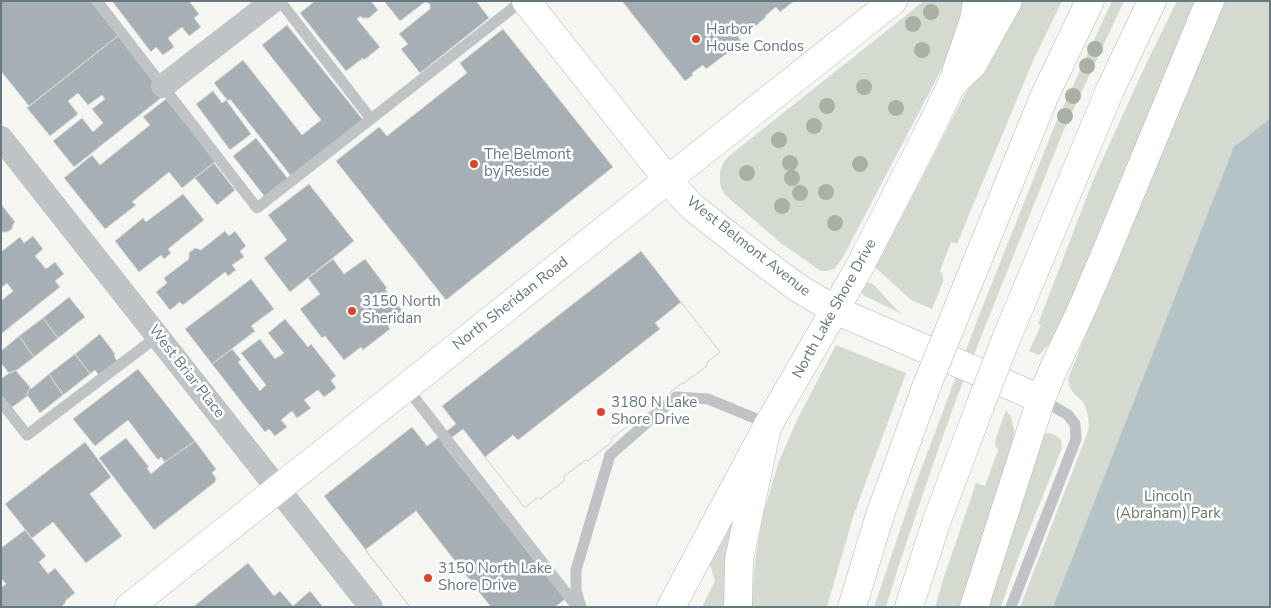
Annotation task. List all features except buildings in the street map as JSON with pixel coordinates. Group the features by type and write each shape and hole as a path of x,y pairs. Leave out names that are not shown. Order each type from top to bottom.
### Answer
{"main road":[{"name":"West Belmont Avenue","path":"526,1 668,180 691,206 743,247 798,288 835,310 1042,400"},
{"name":"North Sheridan Road","path":"129,607 893,1"},
{"name":"North Lake Shore Drive","path":"671,607 768,425 859,268 952,84 974,20 977,1"},
{"path":"952,84 973,64 1008,1"},
{"path":"852,607 880,515 927,385 1044,97 1090,1"},
{"path":"908,607 936,523 1006,338 1110,90 1152,1"},
{"path":"974,607 1053,370 1082,311 1108,250 1210,1"},
{"path":"738,607 739,560 768,425"}],"street":[{"path":"163,86 272,1"},
{"name":"West Briar Place","path":"1,138 371,607"}],"lane":[{"path":"98,1 257,208 522,1"},
{"path":"280,1 371,119"},
{"path":"1,402 27,435 158,336"},
{"path":"406,387 577,607"},
{"path":"582,607 576,590 576,570 610,455 676,397 708,399 768,425"},
{"path":"1010,607 1076,439 1074,424 1068,415 1042,400"}],"green space":[{"path":"924,1 968,1 958,36 842,259 834,269 821,271 782,244 725,195 720,182 720,172 723,163 729,156"},
{"path":"1017,1 1062,1 1032,63 957,244 951,242 940,271 943,276 943,282 932,309 911,300 875,267 955,113"},
{"path":"1112,1 1124,1 1063,132 957,397 886,607 874,607 916,483 975,326 1054,127"},
{"path":"1177,1 1195,1 1087,265 1061,323 1049,344 1039,355 1029,351 1041,325 1038,324 1094,178"},
{"name":"Lincoln (Abraham) Park","path":"1220,1 1270,1 1270,607 1020,607 1089,426 1083,402 1072,391 1068,379"},
{"path":"868,282 874,285 904,315 863,295 862,291"},
{"path":"836,345 906,373 853,517 827,607 751,607 762,518 779,461 798,418"},
{"path":"1006,410 1011,417 1014,429 1012,456 962,607 935,607 976,483 985,486 998,450 995,445 996,438"},
{"path":"1050,433 1061,440 1062,447 1060,453 1018,558 1001,607 986,607 1042,437"},
{"path":"737,513 730,607 702,607 715,581 708,558"}],"shaded area":[{"name":"Lincoln (Abraham) Park","path":"1270,119 1270,607 1053,607 1234,147"}],"place":[{"name":"Harbor House Condos","path":"696,39"},
{"name":"The Belmont by Reside","path":"474,164"},
{"name":"3150 North Sheridan","path":"352,311"},
{"name":"3180 N Lake Shore Drive","path":"601,412"},
{"name":"3150 North Lake Shore Drive","path":"428,578"}]}
